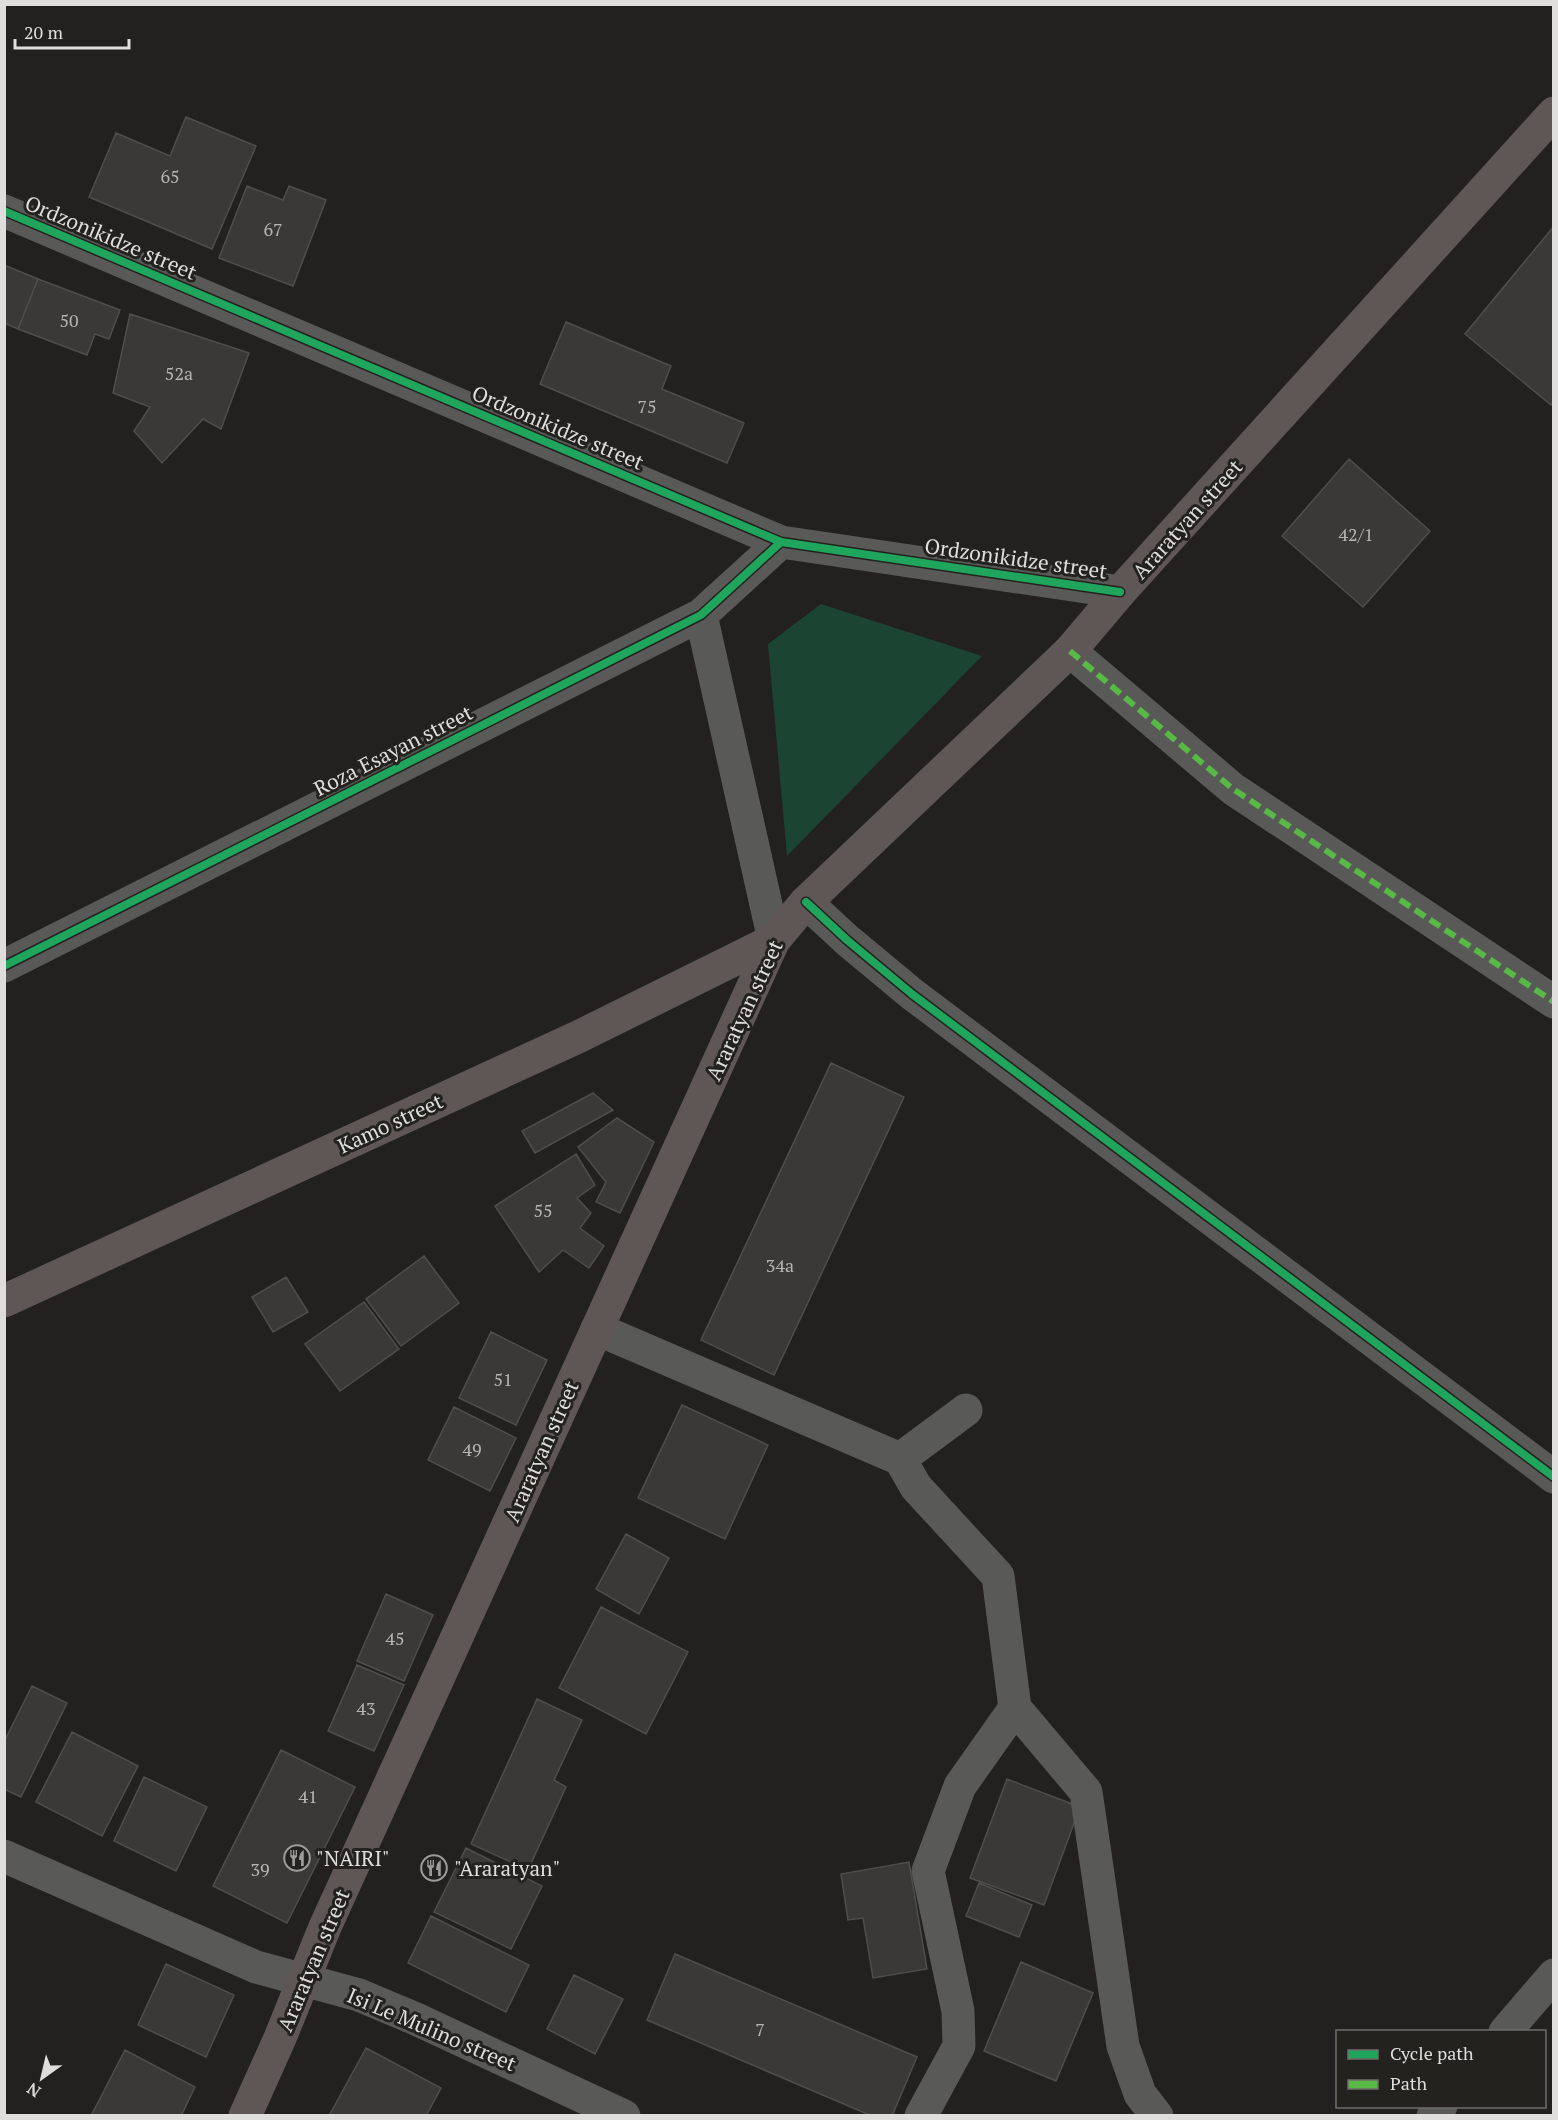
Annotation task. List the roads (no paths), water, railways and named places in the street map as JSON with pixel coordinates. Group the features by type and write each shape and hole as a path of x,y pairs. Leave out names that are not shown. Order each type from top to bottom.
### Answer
{"main road":[{"name":"Araratyan street","path":"245,2115 325,1927 774,940 806,902 1070,651 1120,592 1554,113"},
{"name":"Kamo street","path":"4,1301 567,1042 774,940"}],"street":[{"name":"Ordzonikidze street","path":"4,211 781,542 1120,592"},
{"name":"Roza Esayan street","path":"4,966 701,615 781,542"},
{"path":"701,615 774,940"},
{"path":"1070,651 1233,789 1554,1002"},
{"path":"806,902 847,940 912,994 1554,1477"},
{"path":"597,1329 900,1459 916,1487 998,1576 1015,1708 1086,1792 1123,2046 1140,2094 1157,2115"},
{"path":"900,1459 966,1410"},
{"path":"921,2115 959,2046 958,2011 928,1871 960,1786 1015,1708"},
{"name":"Isi Le Mulino street","path":"4,1856 256,1967 359,1995 624,2115"},
{"path":"1506,2030 1554,1975"}],"place":[{"name":"\"NAIRI\"","path":"297,1858"},
{"name":"\"Araratyan\"","path":"434,1868"}]}
